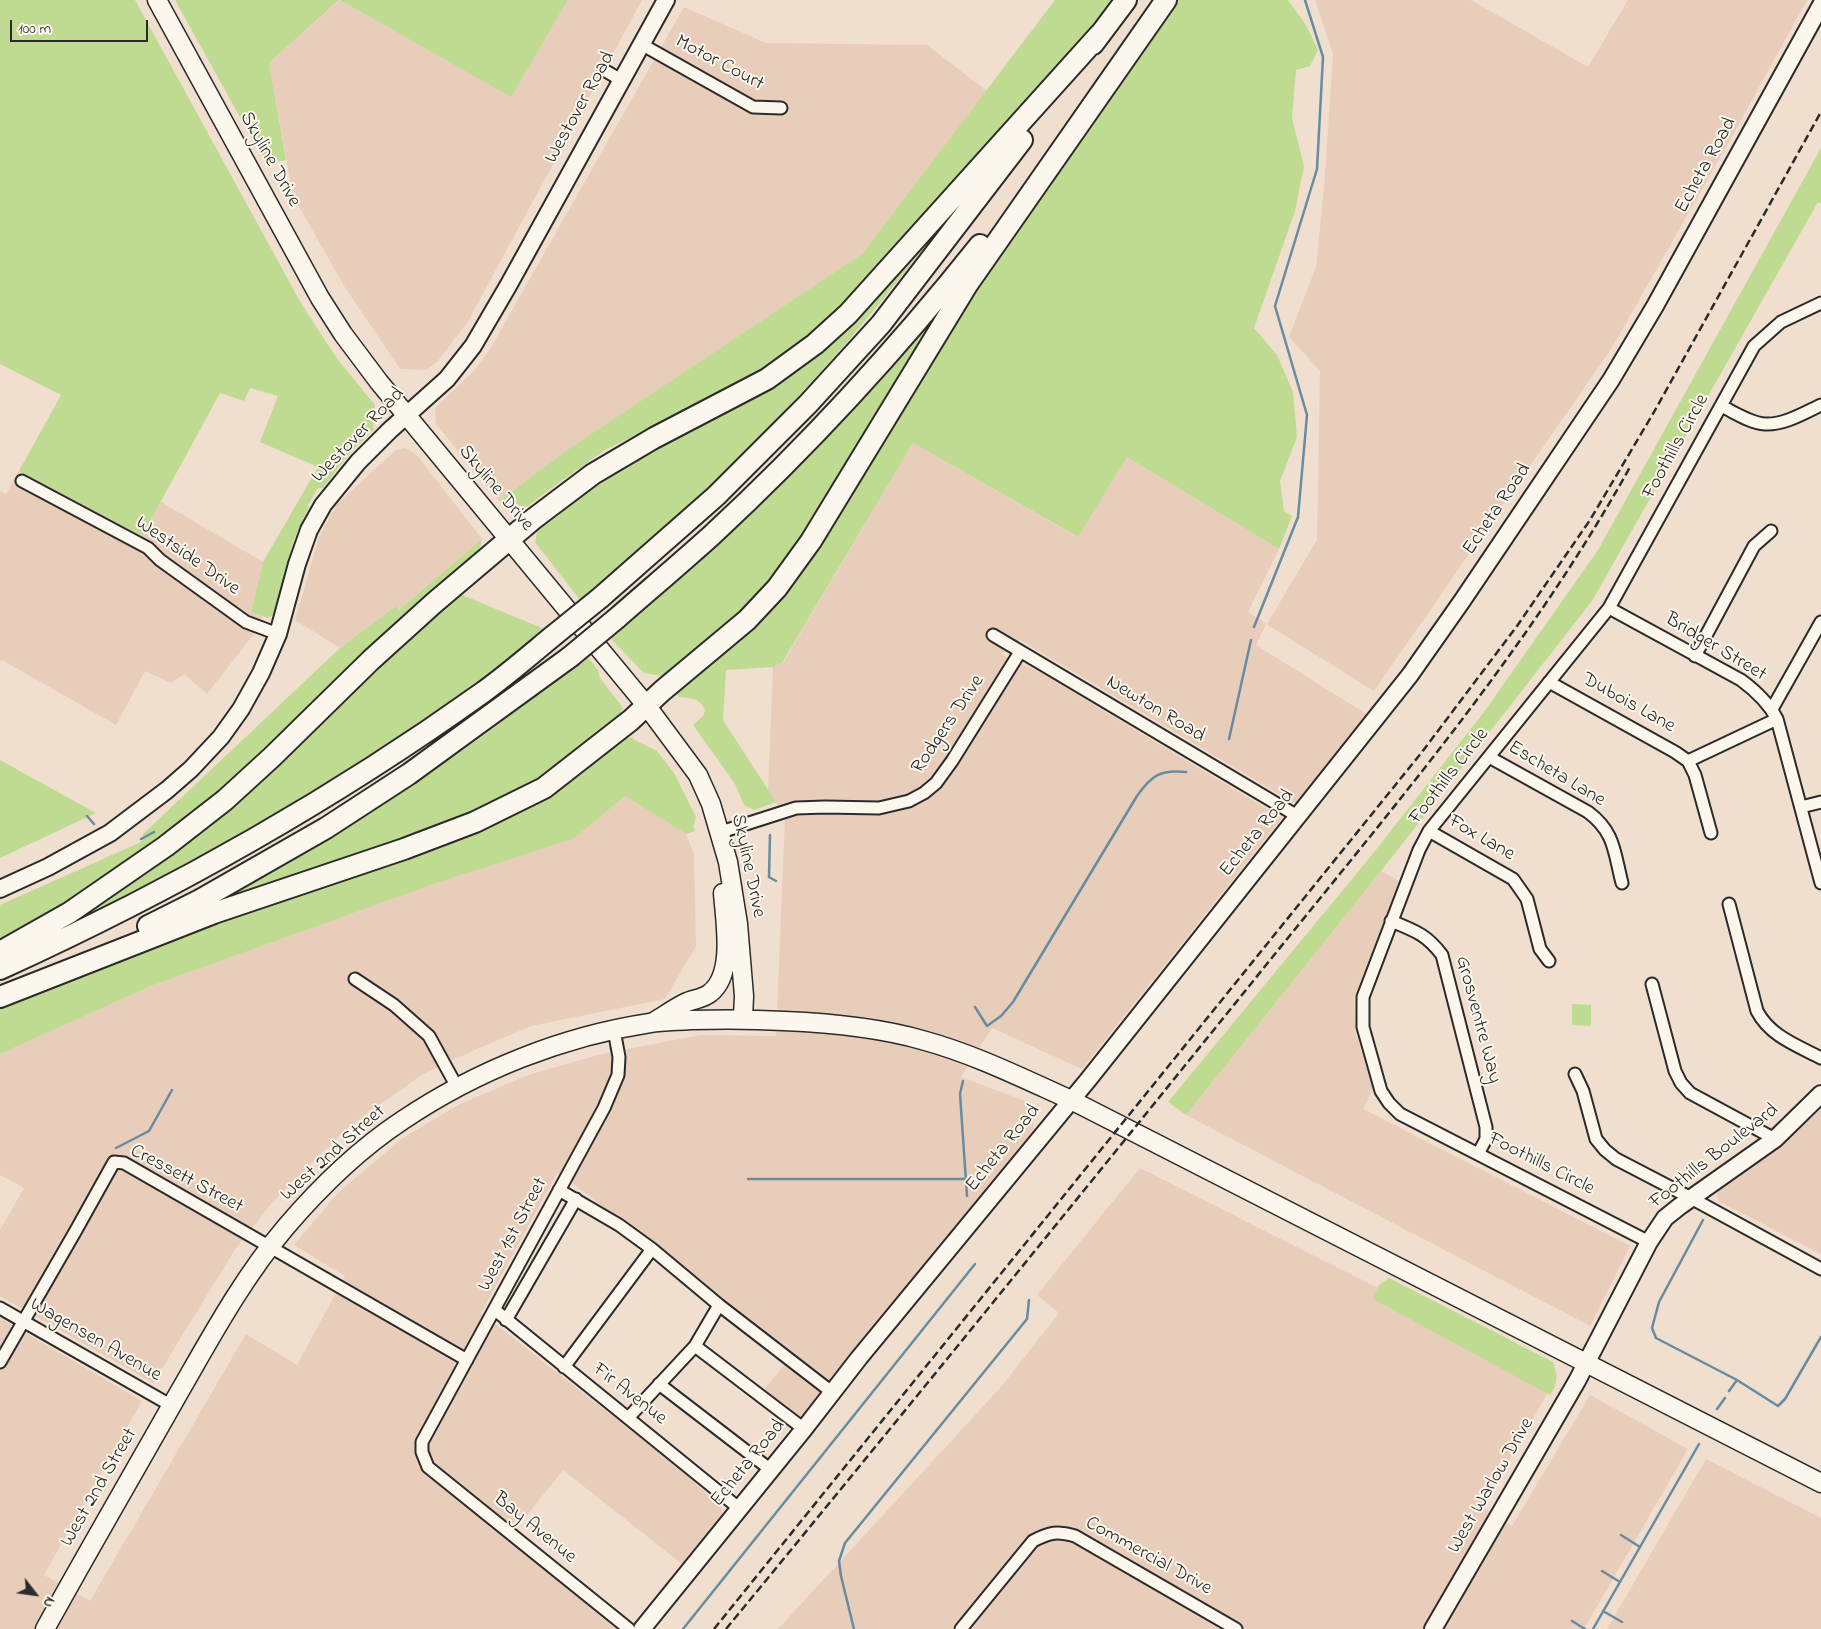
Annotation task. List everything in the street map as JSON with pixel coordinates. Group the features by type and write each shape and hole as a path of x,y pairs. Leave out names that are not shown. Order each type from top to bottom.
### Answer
{"highway":[{"path":"0,969 155,894 272,831 402,749 484,692 600,598 716,496 808,404 881,324 1126,0"},
{"path":"0,997 121,941 326,828 409,774 570,657 617,618 762,487 880,364 945,289 1008,209 1164,0"},
{"path":"0,997 214,913 395,852 475,822 544,788 631,720 747,620 778,588 811,541 967,285 1164,0"},
{"path":"0,952 69,913 166,846 225,800 272,758 371,660 434,603 525,525 593,474 654,438 766,378 815,344 848,314 1100,34"}],"main road":[{"name":"Skyline Drive","path":"158,0 320,298 343,334 406,415 646,706 698,775 721,832 728,862 738,924 744,996 743,1018"},
{"path":"653,1022 687,1002 709,994 720,982 726,960 726,926 722,886 728,862"},
{"name":"West 2nd Street","path":"45,1629 220,1320 270,1247 309,1202 368,1146 402,1120 458,1087 567,1042 653,1022 743,1018 831,1024 894,1033 963,1053 1071,1100 1821,1483"}],"street":[{"name":"Westover Road","path":"0,889 48,867 110,833 167,790 191,769 220,737 241,709 261,673 278,634 297,564 309,530 323,504 358,462 406,415 447,379 473,346 666,0"},
{"name":"Echeta Road","path":"642,1629 1071,1100 1410,675 1611,380 1655,306 1821,5"},
{"name":"Motor Court","path":"641,44 753,107 781,108"},
{"path":"604,70 621,80"},
{"name":"Foothills Circle","path":"1649,1242 1400,1114 1381,1091 1363,1027 1363,996 1419,850 1429,831 1609,608 1754,346 1781,322 1821,303"},
{"path":"1721,406 1749,420 1764,424 1781,422 1821,405"},
{"name":"Westside Drive","path":"22,481 148,548 160,560 246,622 278,634"},
{"path":"1695,656 1754,546 1771,531"},
{"name":"Bridger Street","path":"1609,608 1741,680 1759,694 1774,714 1821,883"},
{"path":"1774,714 1821,622"},
{"name":"Newton Road","path":"993,635 1298,817"},
{"name":"Rodgers Drive","path":"721,832 796,808 879,808 909,801 924,793 936,783 952,761 1020,652"},
{"name":"Dubois Lane","path":"1549,682 1688,761 1696,775 1711,833"},
{"name":"Dubois Lane","path":"1688,761 1774,714"},
{"name":"Escheta Lane","path":"1489,757 1601,821 1610,834 1622,883"},
{"path":"1801,807 1821,802"},
{"name":"Fox Lane","path":"1429,831 1513,879 1527,899 1540,949 1550,961"},
{"path":"1729,904 1757,1011 1762,1021 1779,1036 1821,1058"},
{"name":"Grosventre Way","path":"1392,921 1418,932 1431,941 1442,955 1486,1128 1486,1139 1478,1154"},
{"path":"355,979 394,1006 429,1036 458,1087"},
{"path":"1652,984 1675,1071 1681,1083 1690,1094 1775,1139"},
{"name":"West 1st Street","path":"422,1452 422,1442 604,1108 618,1075 619,1057 614,1030"},
{"path":"1574,1074 1583,1091 1596,1139 1616,1159 1821,1269"},
{"name":"Foothills Boulevard","path":"1586,1363 1649,1242 1665,1218 1775,1139 1821,1094"},
{"name":"Cressett Street","path":"22,1322 76,1232 114,1162 124,1163 270,1247"},
{"path":"559,1190 576,1198 620,1225 833,1394"},
{"path":"506,1320 576,1198"},
{"path":"270,1247 467,1360"},
{"path":"564,1367 652,1249"},
{"path":"628,1418 695,1346 719,1304"},
{"name":"Wagensen Avenue","path":"0,1308 172,1406"},
{"name":"Fir Avenue","path":"495,1310 740,1509"},
{"path":"0,1362 22,1322"},
{"path":"695,1346 804,1429"},
{"name":"West Warlow Drive","path":"1433,1629 1586,1363"},
{"path":"659,1384 771,1470"},
{"name":"Bay Avenue","path":"422,1452 428,1467 629,1629"},
{"name":"Commercial Drive","path":"961,1629 1033,1541 1047,1534 1062,1532 1075,1536 1236,1629"}],"shaded area":[{"path":"340,0 511,96 568,0 642,0 467,323 437,362 426,370 400,369 344,286 293,196 269,63"},
{"path":"1315,0 1471,0 1588,67 1628,0 1807,0 1611,349 1374,691 1266,624 1256,645 1368,715 1297,805 1020,640 1001,654 1041,673 1282,818 1082,1069 992,1028 961,1077 1027,1102 1034,1130 801,1421 762,1392 792,1355 575,1185 557,1173 481,1313 678,1467 722,1508 722,1516 682,1564 563,1470 508,1539 616,1629 0,1629 0,1318 142,1401 44,1575 90,1601 246,1334 297,1365 345,1276 294,1245 338,1193 400,1140 458,1105 528,1075 598,1055 700,1035 776,1036 785,817 768,790 773,667 783,663 913,443 1077,537 1127,457 1279,549 1248,612 1267,624 1317,540 1320,371 1289,337 1316,267 1324,188 1333,54"},
{"path":"684,7 766,43 927,45 987,91 863,253 567,450 499,501 436,424 435,408 474,371 490,349"},
{"path":"405,448 416,454 482,539 399,610 396,606 340,648 295,620 319,537 337,504 396,450"},
{"path":"19,471 142,536 161,502 263,562 251,611 262,616 253,635 207,694 184,674 171,683 145,671 116,725 2,660 0,663 0,491 6,494"},
{"path":"625,796 686,834 694,854 696,946 665,999 531,1026 423,1074 346,1129 270,1205 236,1248 153,1383 0,1296 0,1230 24,1188 0,1175 0,1054 151,986 437,883 572,839"},
{"path":"1381,871 1399,881 1354,998 1356,1033 1373,1089 1363,1109 1630,1246 1590,1326 1186,1115"},
{"path":"1821,1109 1821,1254 1718,1201 1717,1192 1777,1150"},
{"path":"1140,1168 1400,1299 1553,1384 1482,1507 1512,1526 1590,1395 1688,1449 1584,1629 778,1629 1001,1387 1059,1313 1037,1295"},
{"path":"1706,1459 1821,1518 1821,1629 1607,1629"}],"green space":[{"path":"0,0 135,0 302,305 338,360 375,405 374,429 349,454 323,488 318,488 308,505 309,507 294,539 275,614 268,618 251,612 263,562 318,467 260,442 278,396 250,388 244,401 220,393 142,536 19,471 61,395 0,364"},
{"path":"175,0 339,0 269,63 286,160 266,164"},
{"path":"340,0 568,0 511,97"},
{"path":"1055,0 1112,0 1071,55 841,312 772,367 605,450 527,507 499,501 567,450 863,253"},
{"path":"1176,0 1288,0 1306,25 1318,50 1310,66 1296,70 1292,118 1304,166 1295,211 1254,328 1277,355 1293,392 1297,437 1280,481 1284,511 1292,516 1279,549 1127,457 1078,537 913,443 782,663 773,667 726,670 723,720 776,802 754,810 744,805 735,784 693,725 703,716 705,710 703,706 694,699 679,697 674,690 781,590 968,289"},
{"path":"1821,148 1821,204 1818,202 1592,601 1381,871 1186,1115 1168,1102 1371,856 1484,712 1598,550"},
{"path":"946,220 854,334 810,384 748,449 683,512 580,600 535,542 538,526 547,524 560,515 563,506 588,486 764,387"},
{"path":"931,318 934,320 837,483 796,546 773,576 749,605 723,631 694,655 663,676 644,673 609,637 724,539 856,403"},
{"path":"482,539 479,552 414,606 224,793 77,899 0,943 0,905 141,842 144,833 340,648 396,606 399,610"},
{"path":"460,594 544,629 463,692 367,758 218,847 64,926 428,617"},
{"path":"587,656 598,670 600,678 623,708 621,712 623,715 598,731 554,773 465,820 232,898 242,888 310,851 426,776 483,736"},
{"path":"633,737 633,739 657,751 674,773 696,817 693,827 695,831 686,834 625,796 573,839 437,883 151,986 0,1054 0,1008 125,953 367,866 621,740"},
{"path":"0,760 96,813 0,858"},
{"path":"1572,1004 1591,1005 1591,1026 1572,1025"},
{"path":"1389,1278 1553,1362 1556,1379 1555,1387 1550,1395 1373,1299 1379,1285"}],"waterway":[{"path":"1254,627 1298,517 1307,415 1275,306 1317,169 1323,57 1305,0"},
{"path":"1229,739 1251,640"},
{"path":"975,1007 987,1026 1001,1016 1013,1002 1142,789 1157,775 1177,771 1186,772"},
{"path":"87,816 94,824"},
{"path":"141,839 154,832"},
{"path":"770,835 769,877 776,881"},
{"path":"963,1081 960,1094 967,1196"},
{"path":"116,1148 149,1131 172,1090"},
{"path":"748,1179 966,1179"},
{"path":"1703,1220 1659,1302 1652,1328 1656,1338 1737,1380 1729,1391"},
{"path":"683,1629 975,1264"},
{"path":"854,1629 839,1561 845,1543 1027,1319 1029,1300"},
{"path":"1737,1380 1778,1406 1785,1399 1821,1337"},
{"path":"1717,1409 1725,1398"},
{"path":"1593,1629 1699,1444"},
{"path":"1621,1535 1640,1547"},
{"path":"1602,1571 1620,1582"},
{"path":"1603,1611 1622,1622"},
{"path":"1572,1621 1585,1629"}],"railway":[{"path":"714,1629 1422,752 1517,626 1590,520 1654,412 1821,112"},
{"path":"726,1629 1123,1143 1404,794 1501,667 1546,602 1590,536 1630,467"}]}
